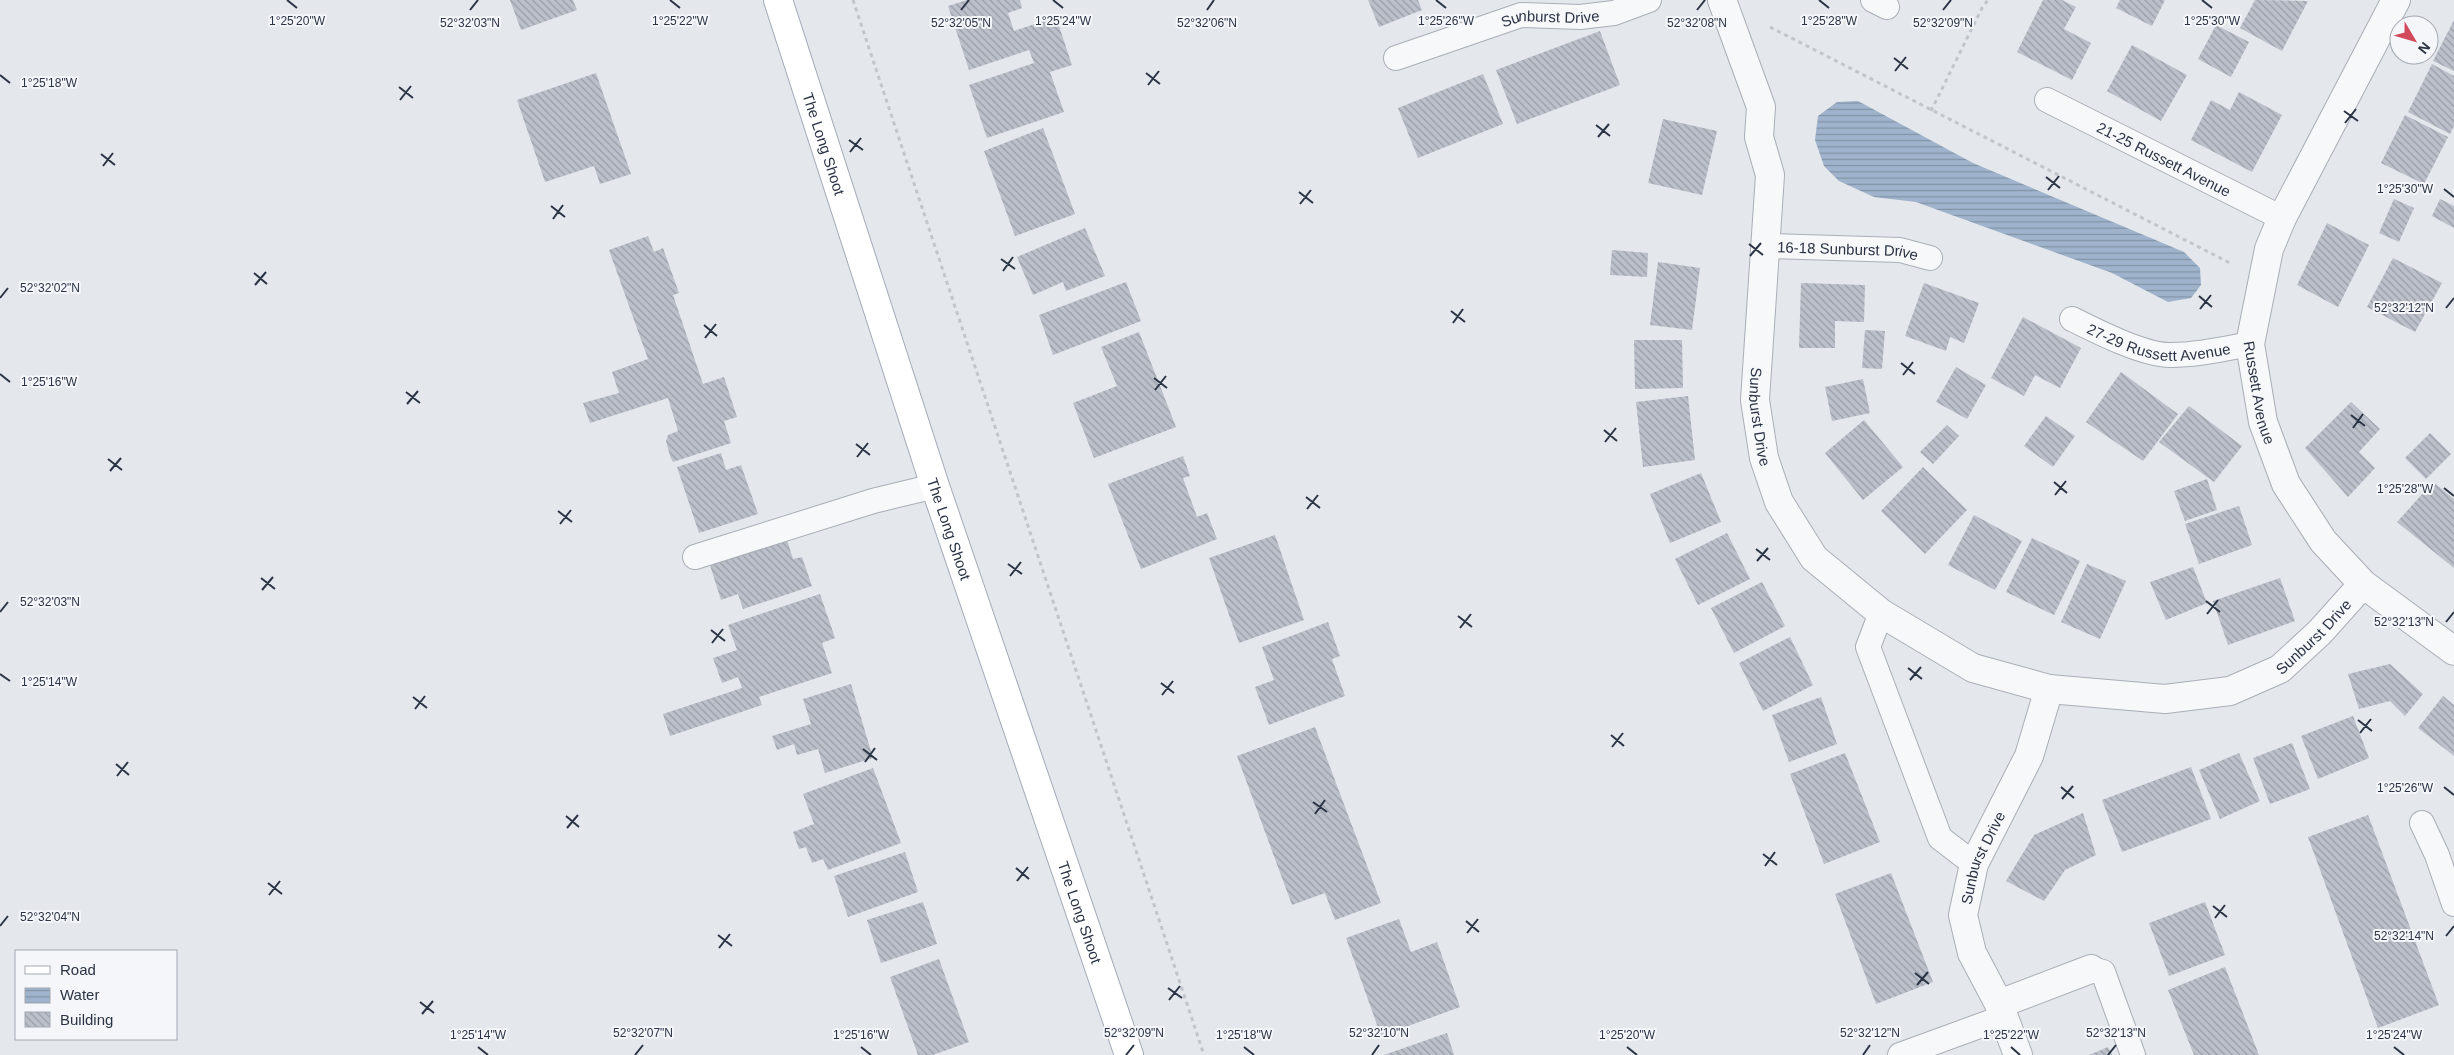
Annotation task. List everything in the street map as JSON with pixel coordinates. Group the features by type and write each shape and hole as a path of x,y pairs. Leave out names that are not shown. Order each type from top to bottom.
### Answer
{"main road":[{"name":"The Long Shoot","path":"778,0 935,486 1129,1055"}],"street":[{"name":"Russett Avenue","path":"2396,0 2282,218 2269,249 2250,344 2263,422 2286,484 2324,541 2363,584 2454,651"},
{"name":"Sunburst Drive","path":"1722,1 1761,106 1759,137 1770,175 1755,400 1764,458 1780,502 1814,558 1881,613 1973,668 2049,689 2165,699 2230,691 2280,669 2320,632 2363,584"},
{"name":"Sunburst Drive","path":"2018,1055 2001,1011 1972,953 1963,915 1974,864 2029,756 2049,689"},
{"path":"2001,1011 2091,969"}],"lane":[{"name":"Sunburst Drive","path":"1396,58 1520,15 1580,16 1614,13 1650,0"},
{"name":"21-25 Russett Avenue","path":"2047,100 2282,218"},
{"name":"16-18 Sunburst Drive","path":"1766,246 1900,250 1930,258"},
{"name":"27-29 Russett Avenue","path":"2072,319 2141,349 2168,355 2197,354 2250,344"},
{"path":"695,557 873,501 935,486"},
{"path":"1881,613 1868,647 1940,838 1974,864"},
{"path":"2422,823 2446,851 2454,904"},
{"path":"2091,969 2103,972 2133,1055"},
{"path":"1900,1055 2001,1011"}],"path":[{"path":"853,0 1204,1055"},
{"path":"1931,111 1982,8 1988,0"},
{"path":"1722,1 1931,111 2262,279"}],"water":[{"path":"1858,101 1973,163 2184,252 2200,268 2201,285 2191,298 2168,302 2112,273 1916,202 1874,197 1839,181 1824,166 1815,140 1818,116 1837,102"}],"building":[{"path":"510,0 573,0 577,10 521,30"},
{"path":"967,0 1020,0 1022,8 1008,13 1014,31 1056,17 1072,65 1050,72 1064,112 987,138 969,85 1034,63 1029,50 969,70 948,6"},
{"path":"1368,0 1418,0 1422,10 1379,27"},
{"path":"2043,0 2062,0 2076,7 2064,29 2091,43 2072,80 2017,52"},
{"path":"2120,0 2165,0 2152,26 2116,8"},
{"path":"2255,0 2308,1 2282,51 2240,28"},
{"path":"2454,20 2454,71 2439,64 2439,49"},
{"path":"2216,25 2249,42 2231,77 2198,59"},
{"path":"1600,31 1620,85 1517,124 1496,70"},
{"path":"2132,45 2187,75 2161,121 2107,91"},
{"path":"2432,65 2454,76 2454,126 2450,134 2408,112"},
{"path":"596,73 631,174 600,184 594,166 545,182 517,100"},
{"path":"1483,74 1503,124 1418,158 1398,108"},
{"path":"2239,92 2282,115 2252,172 2191,140 2211,100 2230,110"},
{"path":"2405,115 2448,137 2424,184 2381,163"},
{"path":"1663,119 1717,131 1702,195 1648,183"},
{"path":"1043,128 1075,214 1015,236 984,151"},
{"path":"2394,199 2414,208 2399,242 2379,233"},
{"path":"2440,199 2454,206 2454,228 2432,216"},
{"path":"2327,223 2369,245 2338,307 2297,285"},
{"path":"1085,228 1105,276 1066,291 1063,282 1033,295 1017,257"},
{"path":"648,236 654,252 663,248 679,293 673,295 703,384 724,377 737,417 724,421 731,443 673,462 666,441 668,435 678,431 668,398 590,423 583,403 619,393 612,372 648,359 609,250"},
{"path":"1612,250 1648,253 1647,277 1610,275"},
{"path":"2393,258 2442,283 2415,332 2367,307"},
{"path":"1658,262 1700,268 1692,330 1650,325"},
{"path":"1126,282 1141,321 1053,355 1039,315"},
{"path":"1801,283 1865,285 1864,322 1835,321 1835,348 1799,348"},
{"path":"1924,283 1979,303 1964,343 1950,337 1946,351 1905,336"},
{"path":"2023,317 2081,348 2060,388 2035,375 2024,396 1991,378"},
{"path":"1865,330 1885,331 1882,369 1862,368"},
{"path":"1139,332 1176,427 1094,458 1073,403 1117,386 1101,347"},
{"path":"1634,340 1682,340 1683,388 1635,389"},
{"path":"1956,367 1986,385 1967,419 1936,402"},
{"path":"2121,372 2178,414 2143,461 2086,422"},
{"path":"1863,379 1870,413 1832,421 1825,387"},
{"path":"1688,396 1695,460 1643,467 1636,402"},
{"path":"2351,402 2380,429 2359,452 2375,468 2348,497 2305,448"},
{"path":"2189,406 2242,446 2214,482 2159,442"},
{"path":"2046,416 2075,436 2053,467 2024,446"},
{"path":"1864,420 1903,467 1863,500 1825,453"},
{"path":"1947,425 1959,436 1933,464 1920,452"},
{"path":"2430,433 2451,454 2426,479 2405,458"},
{"path":"721,453 726,470 741,465 758,514 699,533 677,467"},
{"path":"1183,456 1190,476 1183,478 1197,517 1207,513 1217,539 1141,569 1108,484"},
{"path":"1923,467 1967,510 1925,554 1881,511"},
{"path":"1701,473 1721,522 1670,543 1650,494"},
{"path":"2207,479 2217,510 2185,521 2174,491"},
{"path":"2433,482 2454,499 2454,568 2397,522"},
{"path":"2239,506 2252,545 2199,564 2185,524"},
{"path":"1974,515 2022,541 1995,590 1948,565"},
{"path":"1727,533 1750,579 1698,605 1675,559"},
{"path":"1275,535 1304,620 1239,643 1209,558"},
{"path":"786,537 793,559 802,557 812,586 743,609 738,594 721,600 709,562"},
{"path":"2032,538 2080,561 2054,615 2006,592"},
{"path":"2087,564 2126,581 2100,639 2061,622"},
{"path":"2193,567 2207,603 2166,620 2150,582"},
{"path":"2280,578 2295,621 2228,645 2213,601"},
{"path":"1762,582 1785,626 1734,653 1711,608"},
{"path":"820,594 835,638 822,643 832,673 759,697 762,705 670,736 663,714 742,688 738,677 722,683 713,658 737,650 728,625"},
{"path":"1328,622 1340,656 1332,659 1345,696 1269,725 1255,687 1274,680 1262,647"},
{"path":"1790,637 1813,685 1763,711 1739,663"},
{"path":"2390,664 2423,694 2405,716 2390,701 2359,709 2348,674"},
{"path":"851,684 873,758 825,773 818,749 797,755 794,744 777,750 772,736 811,724 803,699"},
{"path":"2443,696 2454,705 2454,756 2418,728"},
{"path":"1821,697 1837,744 1789,762 1772,715"},
{"path":"2353,716 2369,758 2318,779 2301,736"},
{"path":"1315,727 1381,903 1335,920 1325,893 1292,905 1237,756"},
{"path":"2292,743 2310,789 2270,804 2253,758"},
{"path":"1845,753 1880,842 1824,864 1790,774"},
{"path":"2239,753 2260,801 2220,819 2199,770"},
{"path":"2191,767 2211,819 2122,852 2102,800"},
{"path":"873,768 901,843 828,870 823,859 812,863 806,847 799,849 793,832 814,824 803,794"},
{"path":"2083,813 2096,855 2065,870 2044,901 2006,881 2034,835"},
{"path":"2368,815 2439,1005 2378,1028 2308,837"},
{"path":"905,852 918,892 848,917 834,876"},
{"path":"1891,873 1933,982 1876,1004 1835,894"},
{"path":"923,902 937,944 881,963 867,920"},
{"path":"2205,902 2225,955 2169,976 2149,923"},
{"path":"1399,919 1411,952 1437,942 1460,1007 1381,1036 1346,938"},
{"path":"939,959 969,1042 933,1055 918,1055 890,977"},
{"path":"2225,967 2259,1055 2194,1055 2168,990"},
{"path":"1447,1033 1454,1055 1384,1055"},
{"path":"2108,1047 2112,1055 2089,1055"}]}
